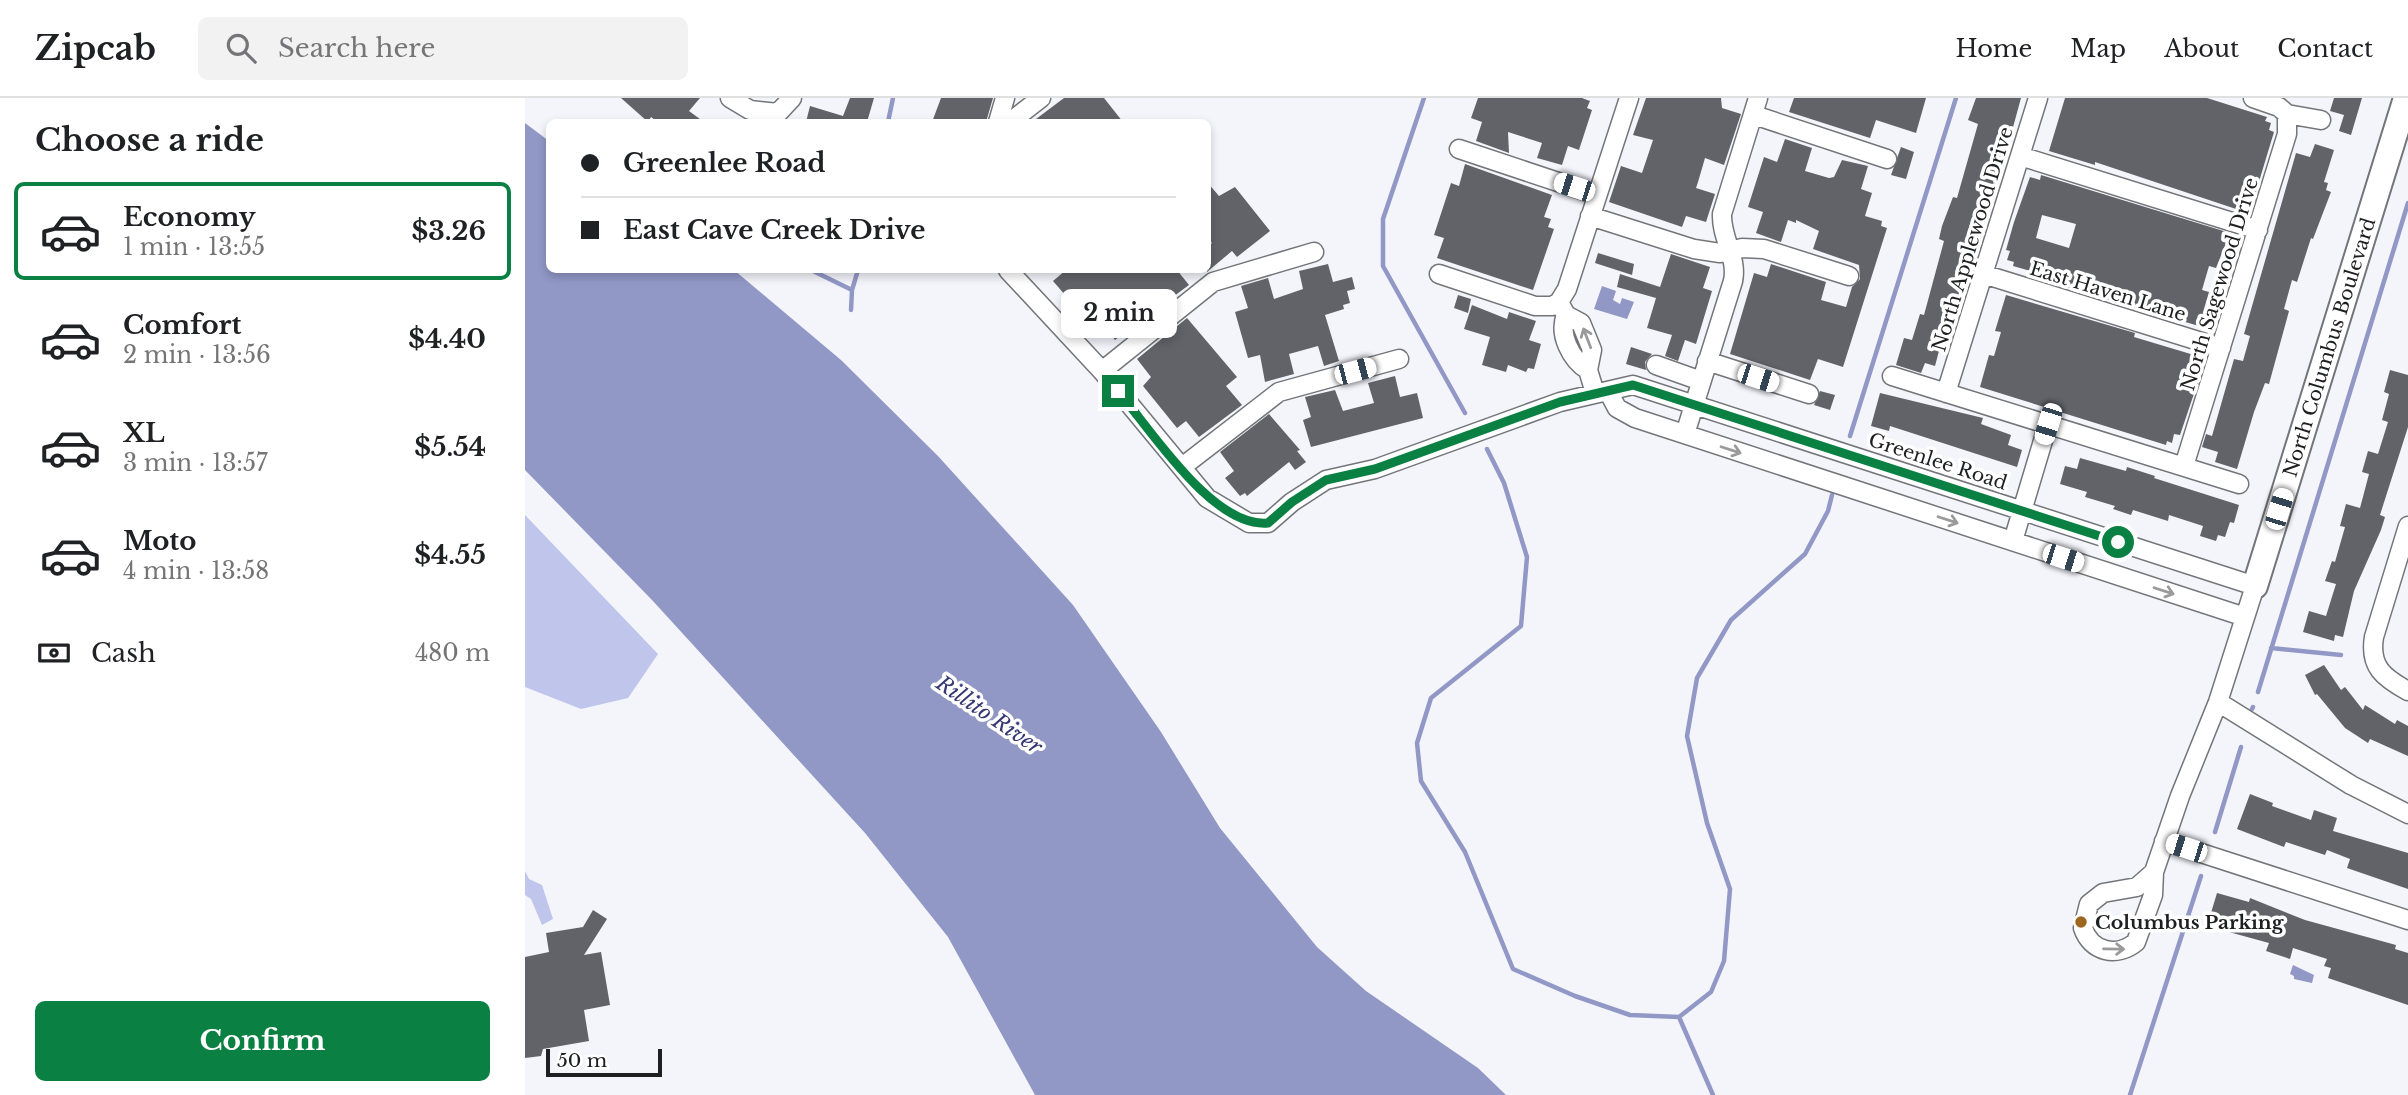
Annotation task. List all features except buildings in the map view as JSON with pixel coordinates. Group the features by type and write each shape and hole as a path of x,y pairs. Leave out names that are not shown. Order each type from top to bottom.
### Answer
{"street":[{"path":"730,98 750,110 778,113 792,98"},
{"path":"999,119 1005,98"},
{"path":"1014,119 1041,98"},
{"path":"1562,308 1629,98"},
{"name":"North Applewood Drive","path":"1946,393 2038,98"},
{"path":"2253,98 2280,107 2287,114 2321,120"},
{"name":"North Columbus Boulevard","path":"2154,872 2137,887 2103,894 2089,904 2084,928 2091,942 2098,948 2116,952 2136,942 2153,895 2154,872 2164,841 2218,702 2406,98"},
{"path":"1685,434 1733,281 1734,260 1721,228 1721,214 1756,107 1887,159"},
{"name":"North Sagewood Drive","path":"2184,466 2287,134 2287,114"},
{"path":"1459,149 1597,195"},
{"path":"2020,156 2257,230"},
{"path":"1590,216 1694,249 1707,252 1764,249 1849,276"},
{"path":"1102,371 1213,282 1314,252"},
{"path":"1019,273 1182,467 1279,392 1399,359"},
{"path":"1439,274 1535,306 1562,308 1581,323 1592,350 1588,370 1601,392 1625,414 2245,617"},
{"name":"East Haven Lane","path":"1983,274 2221,348"},
{"path":"1707,361 1809,394"},
{"path":"1656,365 1701,381"},
{"path":"1892,376 2239,484"},
{"name":"Greenlee Road","path":"1182,467 1198,488 1218,506 1241,519 1259,524 1276,518 1292,502 1326,480 1375,469 1560,402 1633,385 2255,586"},
{"path":"2013,541 2048,424"},
{"path":"2408,526 2374,637 2374,663 2385,677 2408,691"},
{"path":"2218,702 2362,791 2408,814"},
{"path":"2164,841 2408,920"}],"shaded area":[{"path":"525,515 658,654 628,698 581,709 525,687"},
{"path":"525,871 529,879 542,885 553,919 542,925 531,899 525,895"}],"water":[{"name":"Rillito River","path":"525,123 546,139 546,273 738,273 841,360 938,456 1073,605 1161,732 1220,828 1317,947 1366,991 1478,1068 1506,1095 1035,1095 948,937 865,833 652,600 525,470"},
{"path":"1602,286 1616,291 1613,300 1620,304 1622,298 1634,302 1627,319 1594,309"},
{"path":"2293,965 2314,975 2312,983 2294,979 2290,974"}],"waterway":[{"path":"889,119 893,98"},
{"path":"1424,98 1383,219 1383,266 1465,413"},
{"path":"1850,436 1956,98"},
{"path":"2258,692 2408,203"},
{"path":"817,273 852,290 851,310"},
{"path":"852,290 857,273"},
{"path":"1487,449 1504,483 1527,557 1521,626 1431,698 1417,743 1421,781 1465,852 1513,969 1575,996 1630,1015 1679,1017 1711,992 1724,961 1730,889 1707,823 1687,736 1697,678 1731,620 1805,554 1828,511 1832,495"},
{"path":"2271,648 2341,655"},
{"path":"2215,832 2241,747"},
{"path":"2130,1095 2201,876"},
{"path":"1679,1017 1713,1095"}],"place":[{"name":"Columbus Parking","path":"2081,922"}],"route":[{"path":"1118,391 1207,498 1249,523 1268,523 1292,502 1326,480 1375,469 1560,402 1633,385 1643,386 2118,542"}]}
